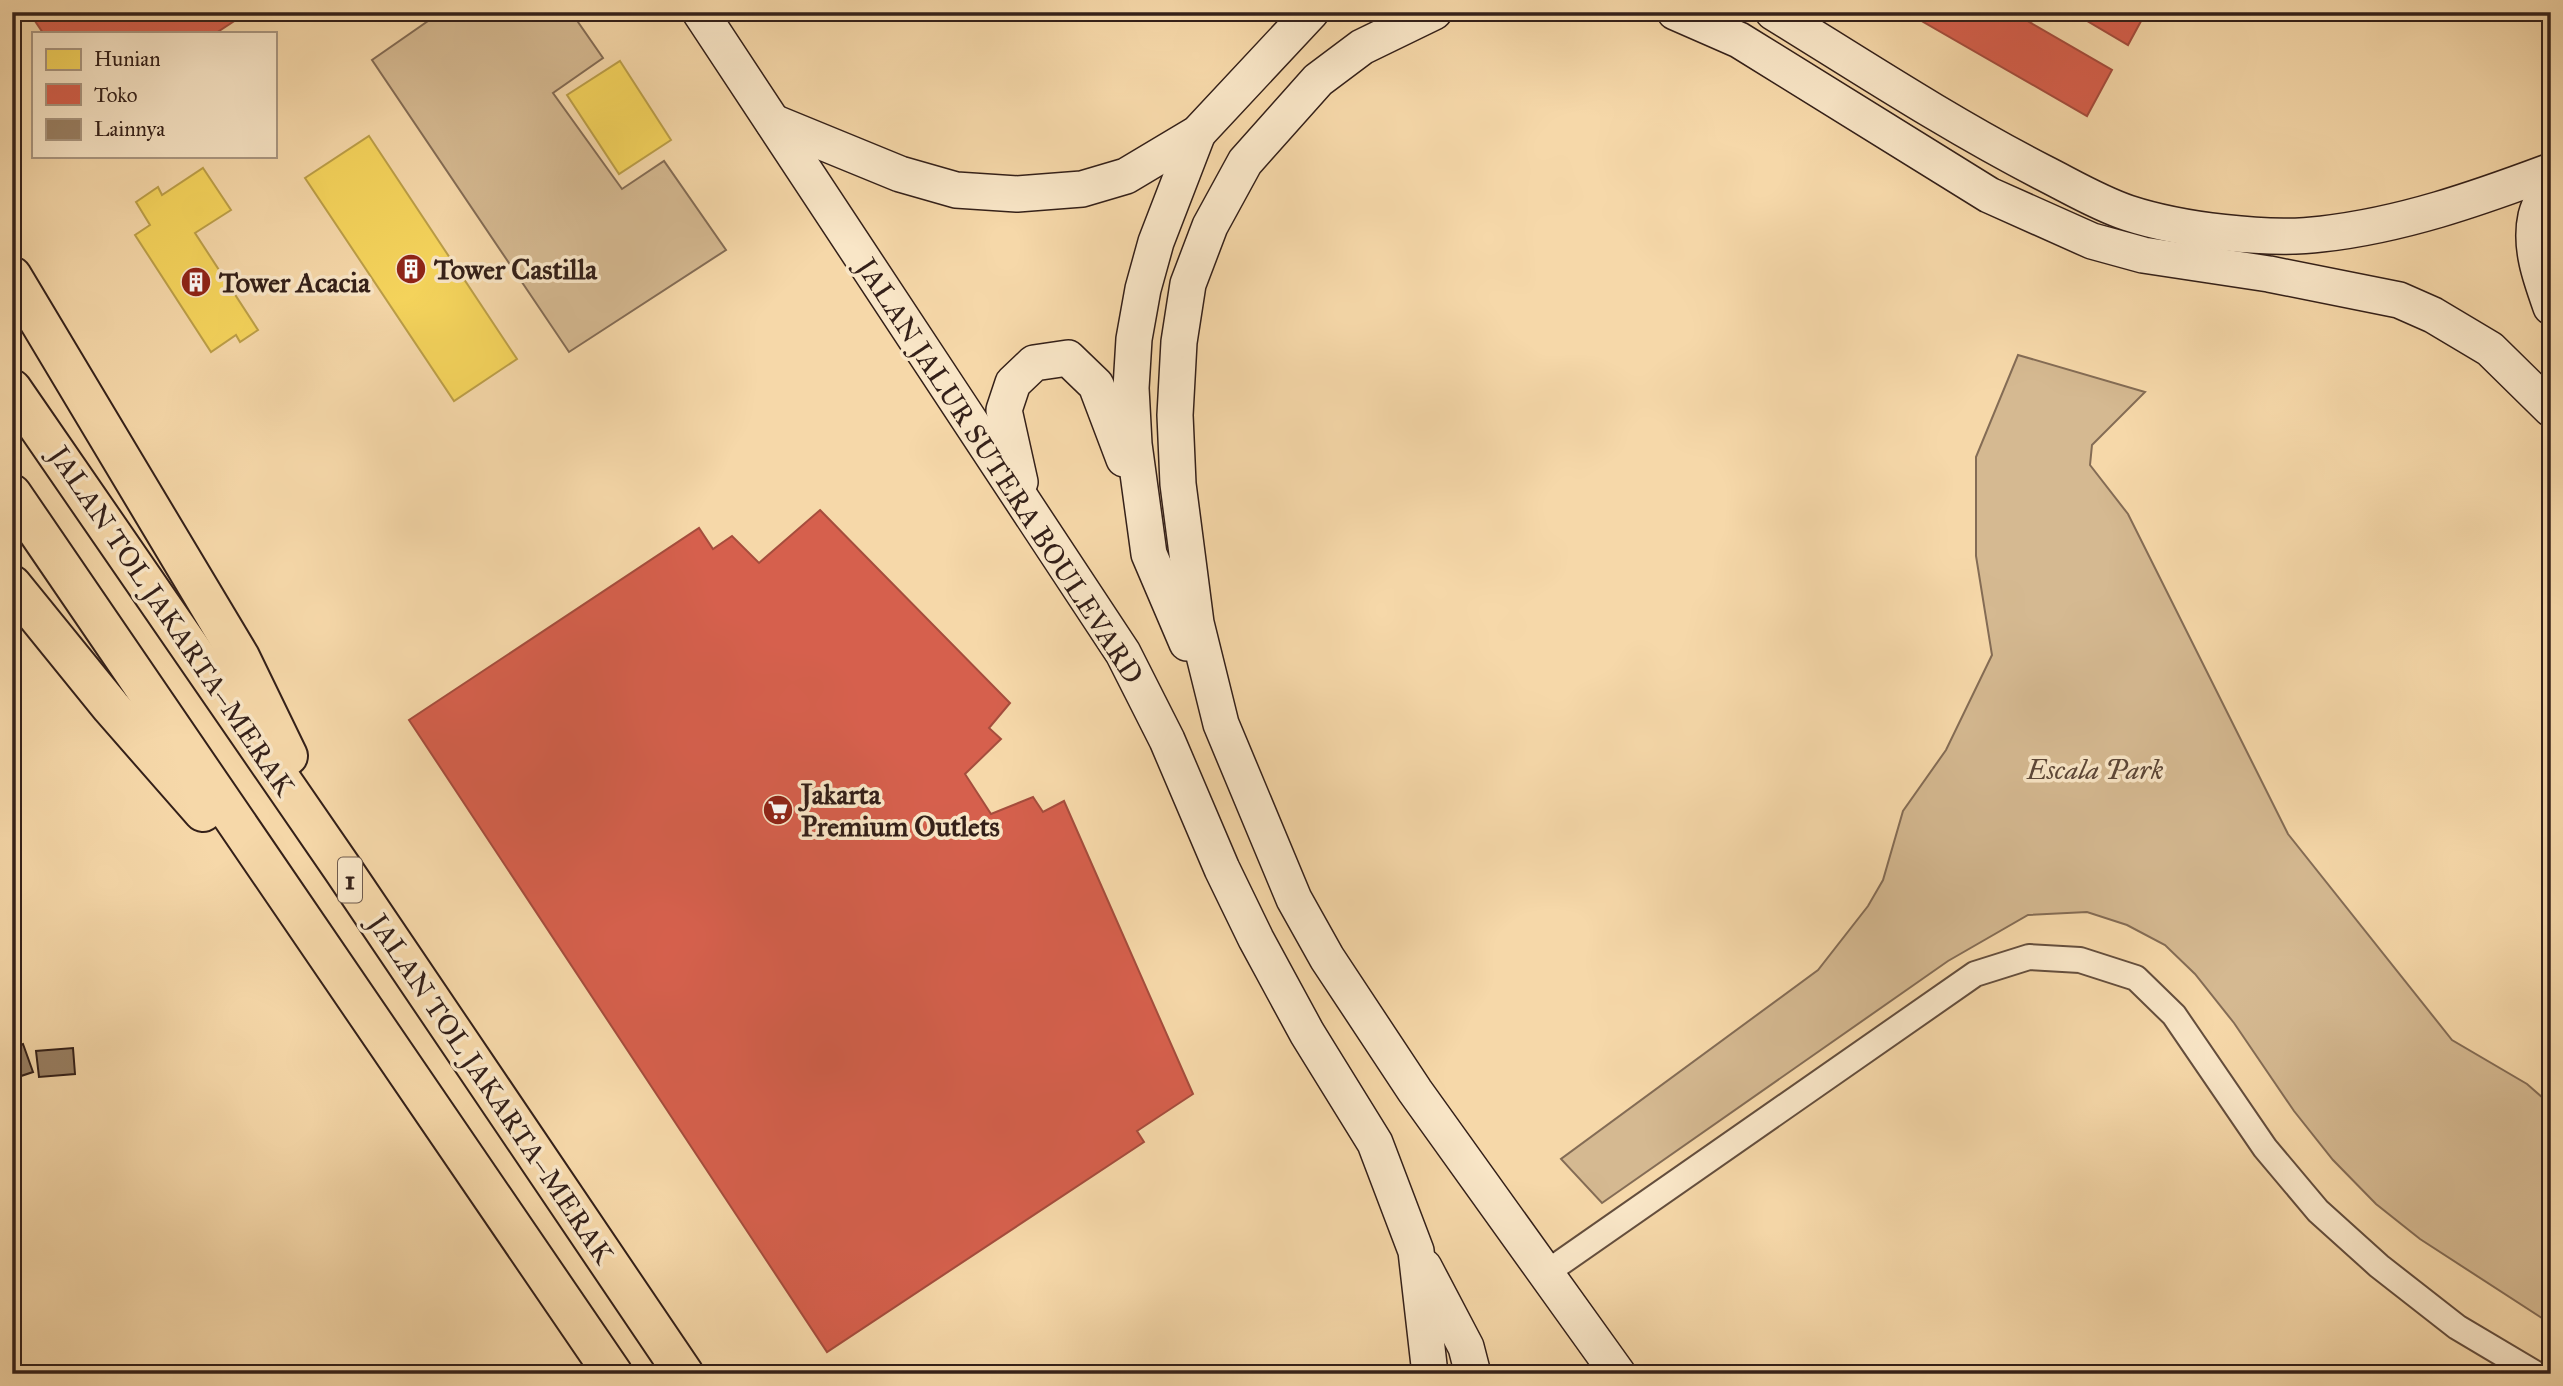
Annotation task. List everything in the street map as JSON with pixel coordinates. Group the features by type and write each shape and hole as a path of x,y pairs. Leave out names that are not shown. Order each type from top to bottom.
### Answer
{"highway":[{"path":"12,276 240,657 342,868"},
{"name":"JALAN TOL JAKARTA–MERAK","path":"12,389 342,868 684,1374"},
{"name":"JALAN TOL JAKARTA–MERAK","path":"12,494 613,1374"},
{"path":"12,585 111,707 317,943"}],"main road":[{"name":"JALAN JALUR SUTERA BOULEVARD","path":"700,12 1123,653 1172,750 1222,869 1256,939 1307,1033 1375,1143 1416,1251 1430,1374"},
{"path":"774,122 900,174 956,190 1017,194 1082,189 1126,176 1198,133 1311,12"},
{"path":"1221,723 1196,623 1178,484 1175,415 1179,342 1188,284 1210,226 1245,162 1318,80 1362,47 1434,12"},
{"path":"1675,12 1739,40 1989,195 2092,241 2143,255 2269,274 2399,300 2433,315 2490,349 2551,409"},
{"path":"1773,12 1985,143 2115,208 2162,222 2255,235 2319,235 2362,229 2452,207 2551,171"},
{"path":"1149,554 1134,444 1131,388 1134,339 1143,289 1156,242 1198,133"},
{"path":"2551,181 2536,217 2535,243 2539,270 2551,307"},
{"path":"1053,544 1021,486 1004,410 1013,383 1034,363 1068,358 1096,384 1120,444 1149,554 1294,899 1327,958 1415,1091 1618,1374"},
{"path":"1416,1251 1466,1347 1473,1374"}],"street":[{"path":"1546,1273 1975,974 2029,957 2080,960 2136,978 2174,1015 2265,1148 2318,1211 2379,1266 2457,1326 2536,1374"}],"green space":[{"path":"441,12 571,12 603,58 553,93 622,189 664,161 726,250 569,352 372,60"},
{"name":"Escala Park","path":"2018,355 2145,392 2092,445 2090,465 2128,514 2288,834 2452,1040 2527,1084 2551,1105 2551,1324 2420,1239 2376,1204 2333,1160 2294,1111 2234,1023 2195,974 2165,945 2127,925 2087,912 2028,915 1948,961 1602,1203 1561,1159 1818,970 1868,906 1883,880 1903,811 1946,750 1992,655 1976,556 1976,457"}],"building: Hunian":[{"path":"620,61 671,140 619,174 567,95"},
{"name":"Tower Castilla","path":"369,136 517,359 454,401 305,178"},
{"name":"Tower Acacia","path":"203,168 231,210 195,233 258,330 240,342 236,335 211,352 135,235 150,225 136,202 158,187 162,195"}],"building: Toko":[{"path":"29,12 248,12 218,32 42,32"},
{"path":"1906,12 2012,12 2112,70 2087,116"},
{"path":"2072,12 2146,12 2128,45"},
{"path":"820,510 1010,703 989,728 1001,739 965,774 991,814 1033,797 1043,812 1064,801 1193,1094 1137,1131 1144,1142 827,1352 409,720 699,528 713,549 732,536 759,563"}],"building: Lainnya":[{"path":"23,1044 33,1072 12,1079 12,1048"},
{"path":"73,1048 75,1074 39,1077 36,1051"}],"place":[{"name":"Tower Castilla","path":"411,269"},
{"name":"Tower Acacia","path":"196,282"},
{"name":"Jakarta Premium Outlets","path":"778,810"}]}
